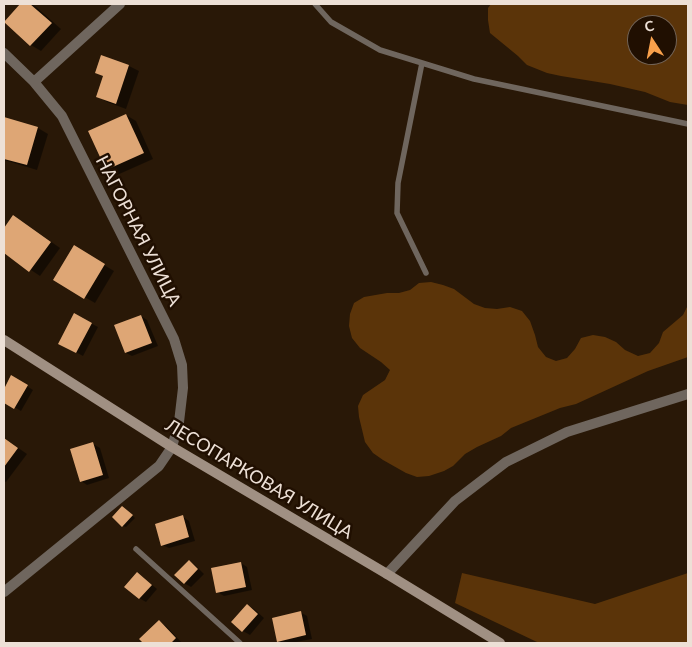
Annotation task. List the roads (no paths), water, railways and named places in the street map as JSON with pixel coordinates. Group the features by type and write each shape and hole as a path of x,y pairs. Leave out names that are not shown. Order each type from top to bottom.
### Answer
{"street":[{"path":"34,82 120,4"},
{"name":"НАГОРНАЯ УЛИЦА","path":"4,53 34,82 62,116 174,339 182,365 183,388 179,422 172,447"},
{"name":"ЛЕСОПАРКОВАЯ УЛИЦА","path":"4,340 172,447 387,574 493,642"},
{"path":"387,574 455,501 506,462 566,432 688,394"},
{"path":"4,592 159,466 172,447"}],"lane":[{"path":"315,4 331,22 380,50 474,78 688,124"},
{"path":"422,63 398,183 397,213 426,273"},
{"path":"136,550 240,643"}]}
